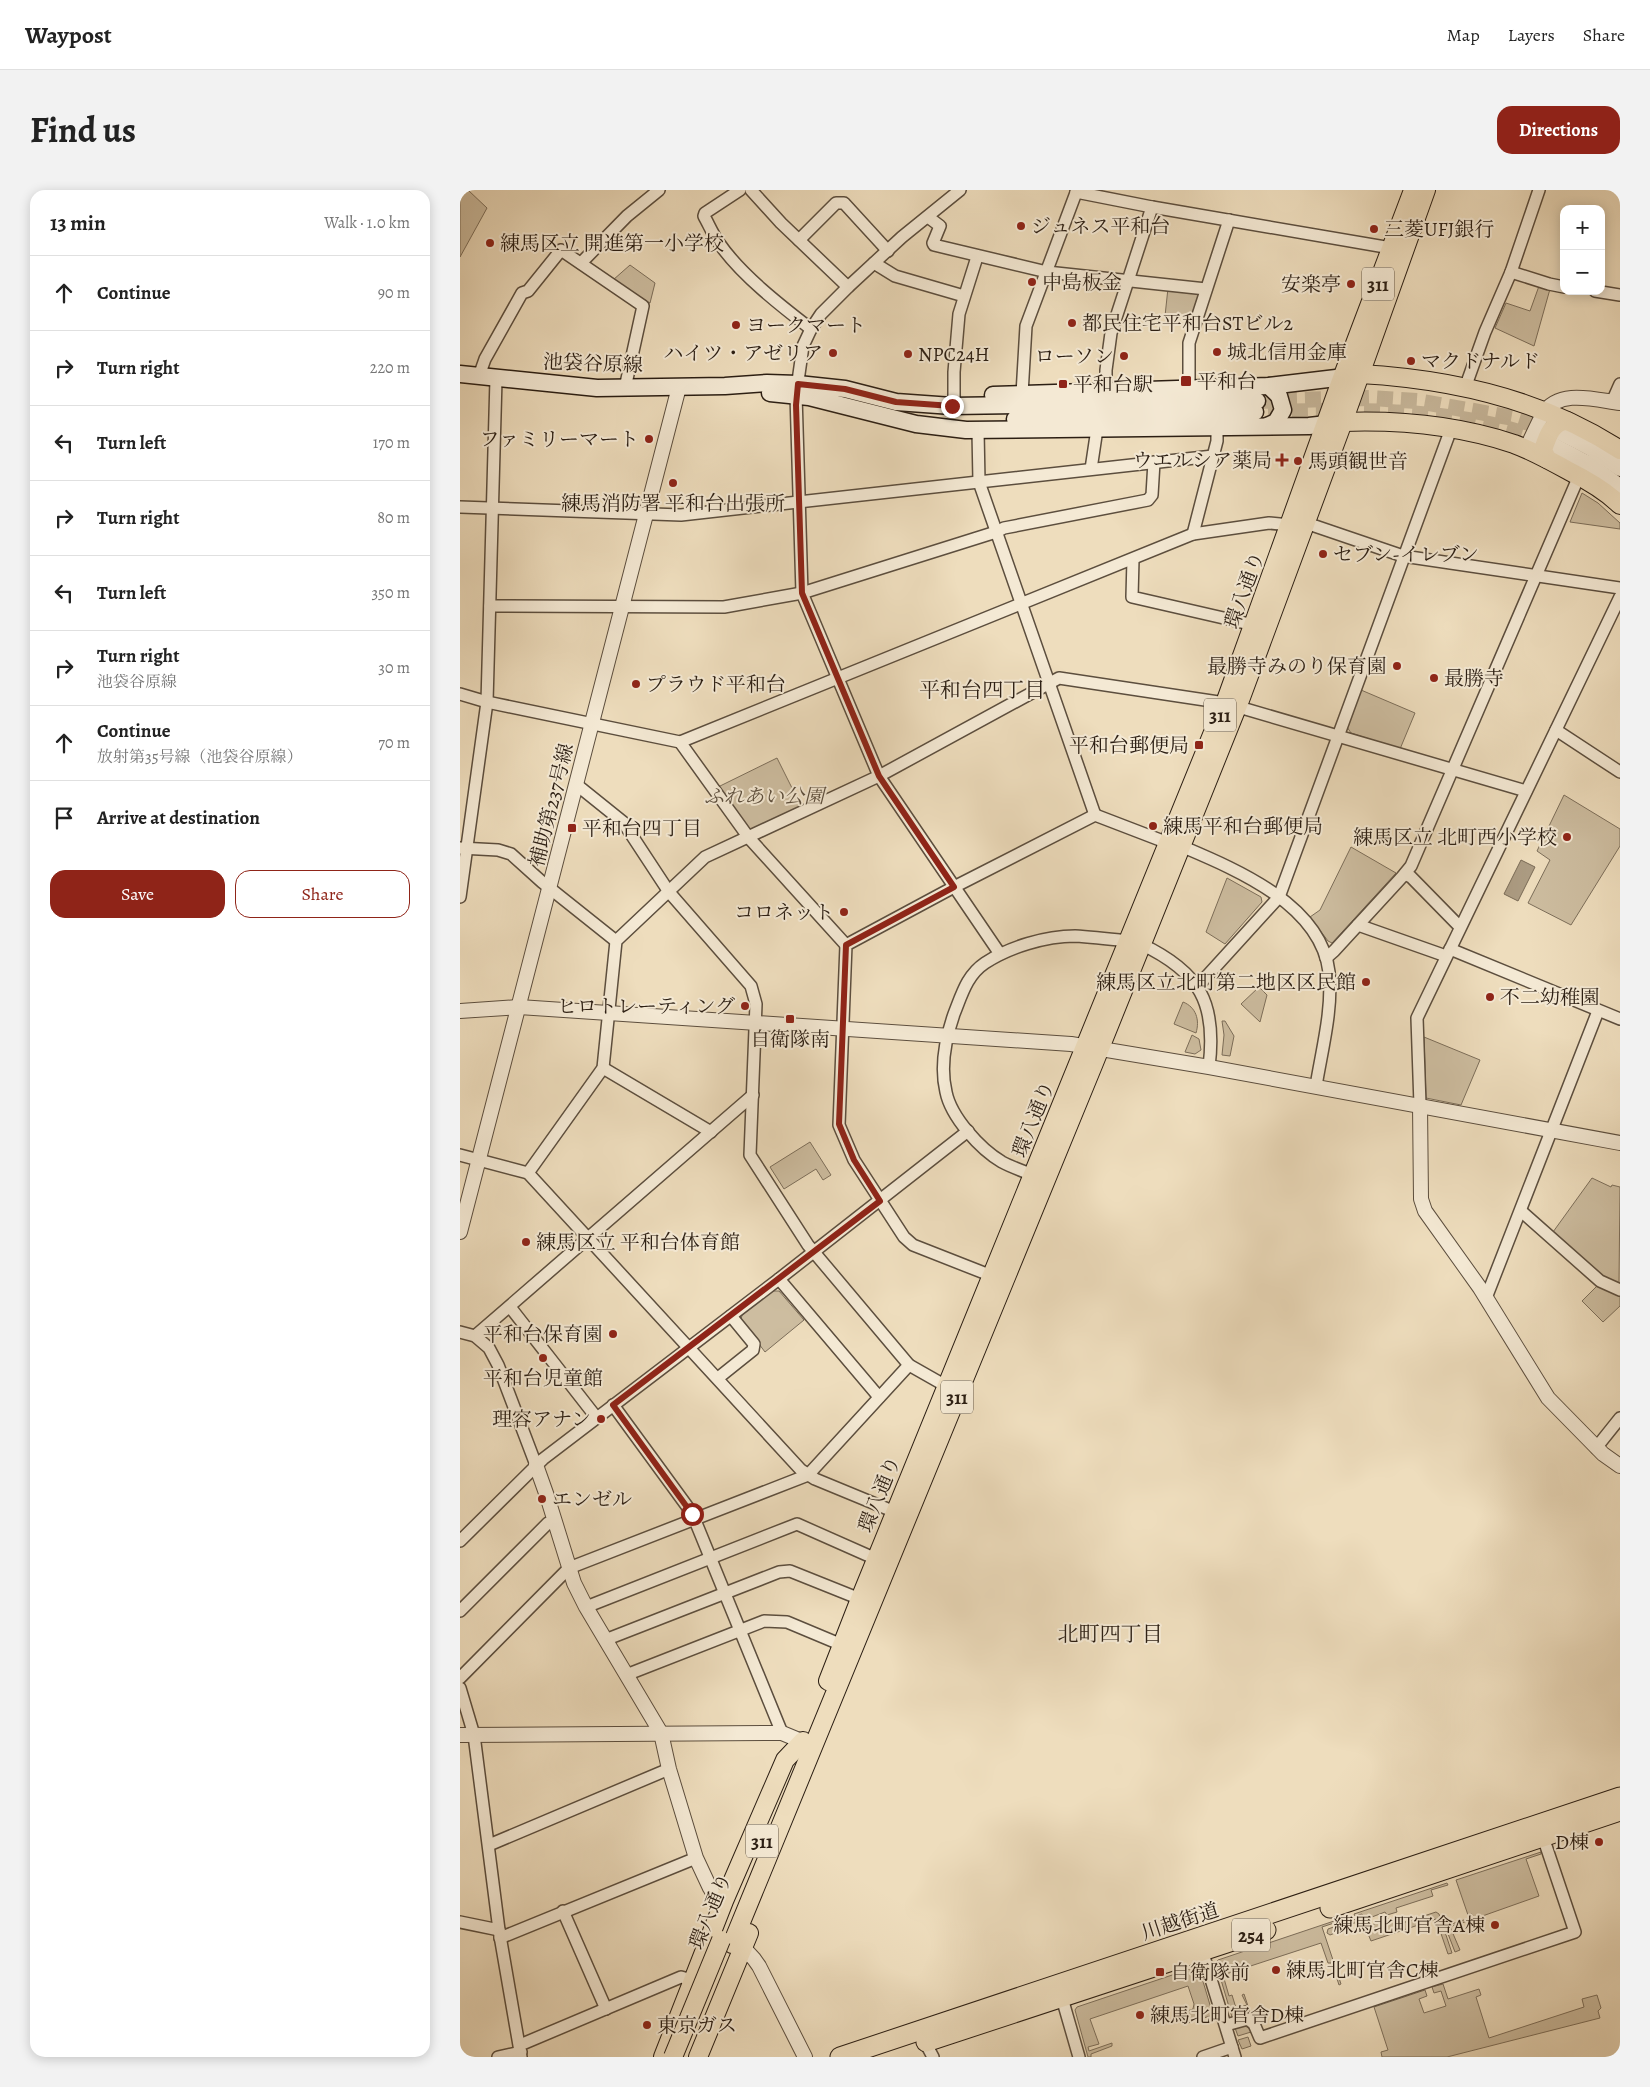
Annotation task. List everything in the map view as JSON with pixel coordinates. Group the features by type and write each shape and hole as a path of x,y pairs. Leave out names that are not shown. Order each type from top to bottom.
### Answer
{"highway":[{"name":"川越街道","path":"881,2057 929,2050 1201,1944 1620,1797"},
{"name":"川越街道","path":"840,2057 1543,1837 1620,1811"}],"main road":[{"name":"環八通り","path":"1335,423 1342,378 1414,190"},
{"name":"環八通り","path":"686,2057 809,1744 1231,704 1335,423 1360,374 1426,190"},
{"name":"池袋谷原線","path":"460,374 583,388 724,386 845,389 896,402 959,406 1257,406 982,420 920,417 853,407 797,389"},
{"path":"959,406 981,397 1269,386 1342,378 1360,374 1422,380 1502,397 1544,412 1579,476 1620,505"},
{"path":"1267,426 1276,422 1283,410 1279,396 1269,386"},
{"path":"853,407 924,426 978,431 1267,426 1370,421 1451,429 1492,438 1526,449 1558,440 1600,437 1620,450"},
{"path":"1558,440 1592,448 1620,468"},
{"path":"1558,440 1620,487"},
{"name":"環八通り","path":"1231,704 1254,625 1298,524"},
{"name":"環八通り","path":"809,1744 842,1645 946,1386 1033,1175 1093,1047"},
{"path":"663,2057 724,1901 785,1760 809,1744"},
{"name":"環八通り","path":"673,2057 732,1944"},
{"path":"698,2057 705,2039 732,1944"},
{"path":"673,2032 674,2043 679,2049 684,2051 692,2050 705,2039"}],"street":[{"path":"581,263 627,216 659,190"},
{"path":"740,190 705,213 704,216 719,243 732,260 783,307 811,329"},
{"path":"751,190 848,287"},
{"path":"960,190 848,287 822,314 811,329 803,346 797,389 802,593 879,776 1000,954"},
{"path":"1465,388 1485,332 1511,272 1539,190"},
{"path":"1022,394 1026,326 1077,191 1152,207 1391,248"},
{"path":"799,240 836,203 844,203 888,251"},
{"path":"1106,391 1106,370 1111,333 1152,207"},
{"path":"928,217 940,226 933,244 978,257 1047,272 1206,289"},
{"path":"1189,390 1188,343 1229,220"},
{"path":"479,376 485,359 519,292 528,291 561,250 643,306 625,388"},
{"path":"959,406 954,372 959,314 978,257"},
{"path":"874,263 895,276 964,296"},
{"path":"1511,272 1549,284 1560,285"},
{"path":"1605,293 1620,295"},
{"path":"460,898 463,847 486,702 496,379"},
{"path":"1526,449 1544,412 1554,404 1570,398 1616,403 1620,384"},
{"name":"補助第237号線","path":"460,1232 679,386"},
{"path":"1193,534 1217,441 1217,426"},
{"path":"1091,470 1097,429"},
{"path":"1197,986 1279,897 1451,429"},
{"path":"978,431 979,482 1096,815"},
{"path":"460,507 681,515 1213,456"},
{"path":"490,606 724,607 802,593 1004,528 1148,500 1152,495 1154,462"},
{"path":"1326,958 1411,866 1538,575 1579,476"},
{"path":"460,694 486,702 680,742 1193,534 1269,523 1298,524 1403,556 1620,588"},
{"path":"1133,559 1132,597 1254,625"},
{"path":"1620,597 1416,1018 1420,1105 1420,1175 1423,1205 1486,1298 1548,1398 1596,1448 1620,1466"},
{"path":"528,1173 603,1068 616,941 705,858 879,776 1049,682 1060,678 1231,704 1526,791"},
{"path":"1556,730 1620,772"},
{"path":"680,742 749,838 846,945 839,1124 854,1160 904,1237 913,1245 992,1276"},
{"path":"577,785 623,822 669,892 751,986 755,998 755,1022 750,1154 814,1252 909,1365 946,1386"},
{"path":"846,945 954,887 1096,815 1233,868 1279,897 1310,927 1321,945 1326,958 1330,998 1316,1086"},
{"path":"463,847 498,850 511,854 616,941"},
{"path":"1405,874 1411,877 1460,927"},
{"path":"1358,925 1448,953 1619,1018"},
{"path":"1033,1175 1004,1163 990,1154 968,1131 953,1109 946,1092 944,1068 947,1035 966,982 979,967 1000,954 1028,944 1065,937 1135,942 1175,963 1197,986 1204,998 1210,1020 1212,1045 1209,1066"},
{"path":"460,1011 519,1007 610,1012 1093,1047 1209,1066 1620,1143"},
{"path":"1486,1298 1598,1011"},
{"path":"603,1068 711,1132"},
{"path":"475,1336 753,1095"},
{"path":"460,1541 536,1465 596,1417 880,1201 968,1131"},
{"path":"460,1155 528,1173 802,1470 808,1475 895,1512"},
{"path":"1521,1211 1600,1281 1620,1290"},
{"path":"779,1279 880,1397"},
{"path":"510,1307 596,1417"},
{"path":"718,1378 753,1350 754,1344 731,1316"},
{"path":"460,1332 475,1336 489,1348 498,1365 536,1465 574,1583 605,1640 661,1734 669,1769 696,1858 716,1898 724,1901"},
{"path":"460,1678 569,1568 808,1475 909,1365"},
{"path":"613,1405 695,1520 782,1733"},
{"path":"1596,1448 1620,1418"},
{"path":"460,1612 548,1523 554,1521"},
{"path":"586,1607 797,1524 876,1559"},
{"path":"605,1640 779,1572 790,1571 860,1599"},
{"path":"626,1675 764,1620 780,1620 842,1645"},
{"path":"460,1688 467,1735 489,1845 499,1934 521,2051"},
{"path":"467,1735 782,1733 809,1744"},
{"path":"489,1845 669,1769"},
{"path":"1226,2025 1248,2019 1254,2024 1260,2038 1575,1932 1543,1837"},
{"path":"460,1922 499,1934 563,1911 696,1858"},
{"path":"563,1911 606,2009"},
{"path":"732,1944 754,1958 805,2057"},
{"path":"1201,1944 1233,2052 1203,2057"},
{"path":"498,2057 521,2051 606,2009 681,1978 692,1980"},
{"path":"1062,1998 1079,2057"}],"green space":[{"path":"460,190 468,190 487,208 460,257"},
{"path":"630,265 655,283 650,303 613,280"},
{"path":"1539,286 1550,289 1534,346 1495,328 1506,303 1530,311"},
{"path":"1168,288 1201,291 1194,317 1165,316"},
{"path":"1582,493 1598,503 1620,523 1620,529 1570,522"},
{"path":"1361,690 1415,713 1400,749 1351,733 1347,727"},
{"name":"ふれあい公園","path":"777,758 802,808 754,831 749,830 718,787"},
{"path":"1564,795 1620,829 1620,846 1571,925 1528,903 1550,860 1537,851"},
{"path":"1351,847 1396,873 1332,943 1328,941 1310,917 1320,910"},
{"path":"1227,878 1261,897 1262,902 1225,944 1206,932"},
{"path":"1259,987 1267,995 1260,1022 1241,1004"},
{"path":"1183,1002 1191,1007 1196,1014 1196,1033 1174,1024"},
{"path":"1222,1021 1225,1021 1234,1036 1230,1056 1222,1055 1224,1035"},
{"path":"1192,1035 1199,1039 1201,1050 1195,1054 1185,1052"},
{"path":"1424,1037 1480,1060 1461,1105 1426,1098"},
{"path":"810,1142 831,1175 823,1180 816,1169 784,1189 770,1167"},
{"path":"1592,1178 1611,1187 1612,1185 1620,1187 1619,1283 1602,1276 1553,1232"},
{"path":"1597,1286 1620,1296 1620,1306 1603,1322 1582,1301"},
{"path":"773,1291 779,1291 804,1320 765,1352 741,1320 742,1315"},
{"path":"1541,1852 1541,1854 1526,1859 1539,1896 1474,1919 1472,1914 1468,1915 1456,1880"},
{"path":"1447,1883 1448,1885 1431,1890 1433,1896 1396,1908 1397,1912 1387,1915 1385,1912 1364,1920 1362,1914 1355,1916 1354,1914"},
{"path":"1436,1912 1439,1914 1452,1953 1448,1954 1436,1919 1371,1941 1366,1929 1368,1926 1392,1918 1396,1925"},
{"path":"1346,1917 1346,1919 1322,1927 1341,1984 1339,1985 1332,1963 1328,1963 1321,1943 1223,1975 1229,1996 1232,1995 1236,2008 1247,2005 1242,1995 1244,1994 1250,2012 1232,2017 1216,1963 1218,1960"},
{"path":"1470,1918 1471,1920 1452,1926 1451,1929 1460,1950 1455,1952 1445,1926"},
{"path":"1356,1919 1360,1921 1335,1930 1335,1933 1330,1935 1327,1933 1328,1929"},
{"path":"1196,1967 1199,1968 1213,2015 1185,2024 1182,2023 1179,2014 1193,2009 1194,2004 1188,1986 1090,2019 1099,2044 1088,2047 1089,2051 1112,2043 1112,2046 1088,2057 1075,2010 1077,2007"},
{"path":"1443,1984 1448,1999 1479,1989 1481,1995 1476,1997 1489,2038 1584,2007 1582,1999 1597,1995 1601,2008 1598,2011 1600,2018 1447,2057 1382,2057 1381,2052 1388,2050 1374,2007 1425,1990 1427,1996 1419,1999 1424,2013 1446,2006 1441,1991 1434,1993 1432,1987"},
{"path":"1248,2027 1251,2032 1238,2036 1235,2028"},
{"path":"1248,2037 1251,2046 1242,2049 1238,2040"}],"shaded area":[{"path":"1521,860 1535,867 1518,901 1504,894"}],"tunnel":[{"path":"1257,401 1371,398 1417,401 1513,418 1551,430"},
{"path":"1268,412 1373,411 1409,413 1480,422 1545,442"}],"place":[{"name":"ジュネス平和台","path":"1021,226"},
{"name":"三菱UFJ銀行","path":"1374,229"},
{"name":"練馬区立 開進第一小学校","path":"490,243"},
{"name":"中島板金","path":"1032,282"},
{"name":"安楽亭","path":"1351,284"},
{"name":"都民住宅平和台STビル2","path":"1072,323"},
{"name":"ヨークマート","path":"736,325"},
{"name":"城北信用金庫","path":"1217,352"},
{"name":"ハイツ・アゼリア","path":"833,353"},
{"name":"NPC24H","path":"908,354"},
{"name":"ローソン","path":"1124,356"},
{"name":"マクドナルド","path":"1411,361"},
{"name":"平和台","path":"1186,381"},
{"name":"平和台駅","path":"1063,384"},
{"name":"ファミリーマート","path":"649,439"},
{"name":"ウエルシア薬局","path":"1282,460"},
{"name":"馬頭観世音","path":"1298,461"},
{"name":"練馬消防署 平和台出張所","path":"673,483"},
{"name":"セブン-イレブン","path":"1323,554"},
{"name":"最勝寺みのり保育園","path":"1397,666"},
{"name":"最勝寺","path":"1434,678"},
{"name":"プラウド平和台","path":"636,684"},
{"name":"平和台郵便局","path":"1199,745"},
{"name":"練馬平和台郵便局","path":"1153,826"},
{"name":"平和台四丁目","path":"572,828"},
{"name":"練馬区立 北町西小学校","path":"1567,837"},
{"name":"コロネット","path":"844,912"},
{"name":"練馬区立北町第二地区区民館","path":"1366,982"},
{"name":"不二幼稚園","path":"1490,997"},
{"name":"ヒロトレーティング","path":"745,1006"},
{"name":"自衛隊南","path":"790,1019"},
{"name":"練馬区立 平和台体育館","path":"526,1242"},
{"name":"平和台保育園","path":"613,1334"},
{"name":"平和台児童館","path":"543,1358"},
{"name":"理容アナン","path":"601,1419"},
{"name":"エンゼル","path":"542,1499"},
{"name":"D棟","path":"1599,1842"},
{"name":"練馬北町官舎A棟","path":"1495,1925"},
{"name":"練馬北町官舎C棟","path":"1276,1970"},
{"name":"自衛隊前","path":"1160,1972"},
{"name":"練馬北町官舎D棟","path":"1140,2015"},
{"name":"東京ガス","path":"647,2025"}],"district":[{"name":"平和台四丁目","path":"982,690"},
{"name":"北町四丁目","path":"1110,1634"}],"route":[{"path":"692,1514 613,1405 880,1201 854,1160 839,1124 846,945 954,887 879,776 802,593 796,405 798,384 845,389 896,402 952,406"}]}
